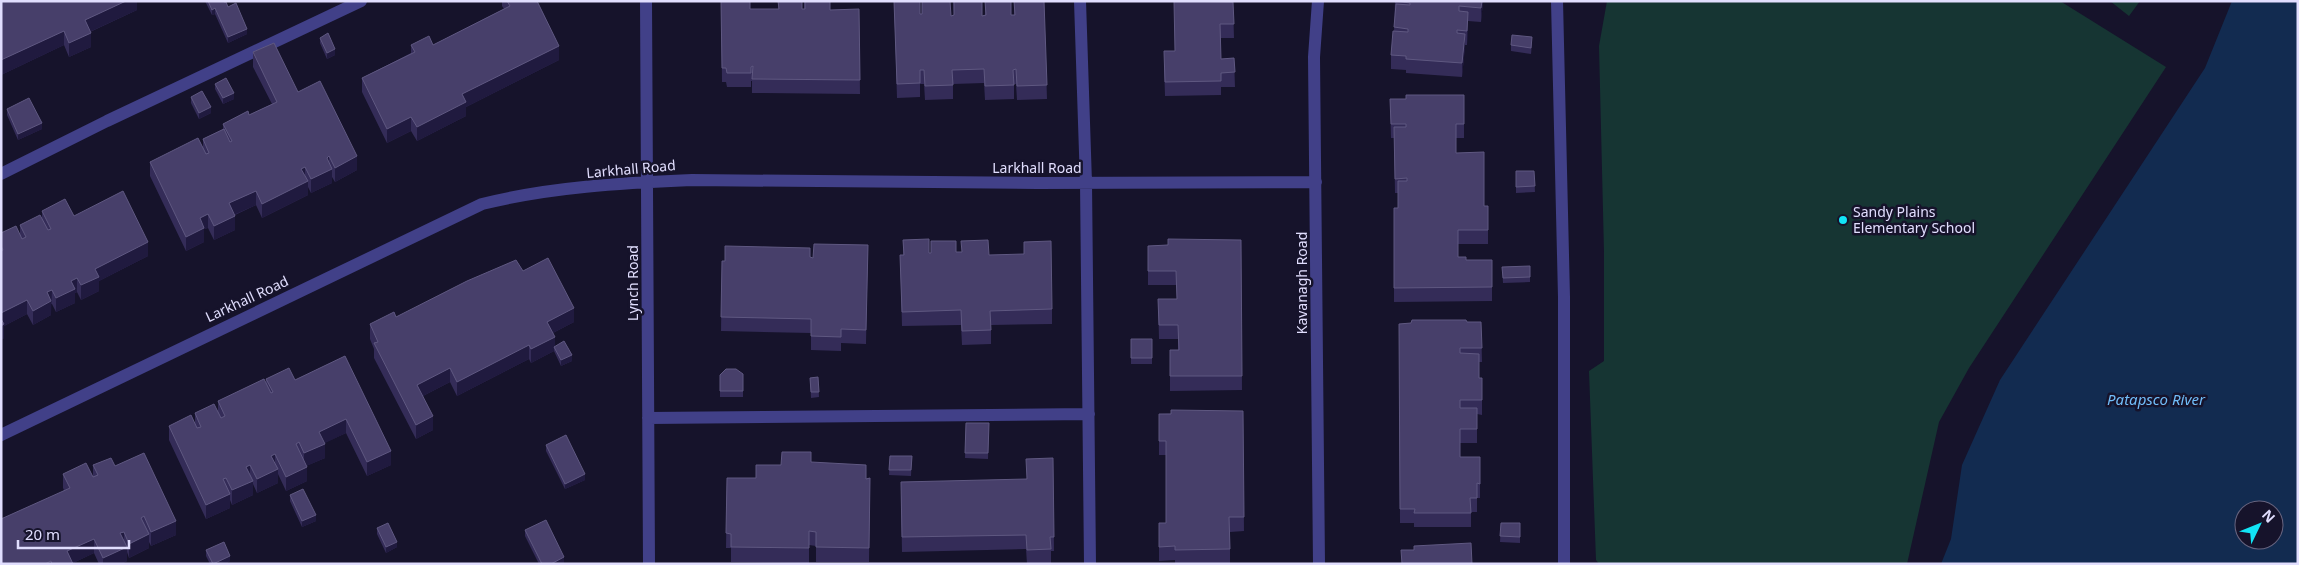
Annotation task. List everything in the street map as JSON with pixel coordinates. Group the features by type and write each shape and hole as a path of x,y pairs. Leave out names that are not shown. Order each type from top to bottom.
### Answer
{"street":[{"path":"1,174 107,121 361,1"},
{"name":"Lynch Road","path":"646,1 649,564"},
{"path":"1080,1 1086,183 1090,564"},
{"name":"Kavanagh Road","path":"1318,1 1314,57 1319,564"},
{"path":"1556,1 1564,297 1564,564"},
{"name":"Larkhall Road","path":"1,435 482,204 518,195 648,182 738,180 1086,183 1316,182"},
{"path":"648,418 1089,414"}],"green space":[{"name":"Sandy Plains Elementary School","path":"1607,1 2060,1 2166,67 1969,368 1939,422 1907,564 1599,564 1596,560 1589,371 1604,361 1604,252 1599,46"},
{"path":"2110,1 2140,1 2129,16"}],"water":[{"name":"Patapsco River","path":"2232,1 2298,1 2298,564 1941,564 1951,539 1962,465 2000,380 2205,68"}],"building":[{"path":"1,1 126,1 85,20 91,33 69,43 64,31 1,60"},
{"path":"208,1 223,1 226,2 228,7 236,3 247,29 228,37 215,8 212,10"},
{"path":"507,1 537,1 559,46 462,94 466,102 417,127 411,117 387,129 362,78 415,52 411,45 429,36 433,45 510,6"},
{"path":"721,1 750,1 750,9 779,9 778,1 802,1 802,9 805,9 805,1 830,1 830,10 859,9 860,80 752,79 753,66 751,67 751,73 727,73 726,68 722,68"},
{"path":"894,1 920,1 920,14 922,14 922,1 950,1 951,16 954,15 954,1 982,1 982,16 986,15 985,1 1011,1 1011,15 1015,15 1014,1 1044,1 1047,85 1017,86 1016,69 1013,70 1014,85 985,86 984,69 952,70 953,85 925,86 924,70 920,70 920,83 897,84"},
{"path":"1174,1 1233,2 1234,24 1220,24 1221,59 1234,58 1235,72 1221,73 1221,81 1165,82 1164,51 1175,51"},
{"path":"1395,1 1482,1 1481,8 1459,6 1459,11 1468,12 1467,31 1457,30 1457,33 1465,34 1462,63 1406,59 1406,56 1391,55 1393,31 1408,32 1408,29 1394,27 1396,4 1410,5 1410,3"},
{"path":"328,33 335,49 327,53 320,38"},
{"path":"1512,35 1532,37 1531,48 1511,45"},
{"path":"274,43 298,92 320,81 357,156 335,168 329,156 327,158 332,169 311,179 305,167 301,169 308,181 262,204 256,191 229,203 235,216 214,226 208,214 200,218 204,228 186,237 150,162 198,138 206,154 209,153 203,139 224,129 230,142 232,141 223,124 248,111 249,115 277,102 253,52"},
{"path":"226,78 234,93 223,98 215,84"},
{"path":"202,91 211,107 199,113 191,97"},
{"path":"1406,95 1464,95 1464,124 1456,124 1456,153 1484,152 1484,206 1488,206 1488,230 1458,230 1458,257 1466,257 1466,260 1492,260 1492,287 1394,288 1394,208 1398,208 1398,181 1407,181 1407,178 1395,179 1394,127 1406,127 1406,124 1391,124 1390,99 1406,99"},
{"path":"29,98 42,123 18,134 7,109"},
{"path":"1516,171 1534,171 1535,186 1516,187"},
{"path":"123,191 148,242 95,269 99,277 81,285 77,278 71,281 75,289 56,298 52,290 47,292 51,301 33,311 27,300 1,313 1,251 3,250 1,246 1,233 16,226 22,239 26,237 20,225 40,215 48,230 51,229 42,211 65,199 74,216"},
{"path":"929,239 929,253 931,253 931,241 956,241 956,252 962,252 961,241 988,240 989,255 1024,254 1024,242 1051,241 1052,309 990,311 991,330 962,331 961,310 902,312 900,255 904,255 903,240"},
{"path":"1168,239 1241,240 1242,376 1170,376 1170,350 1179,350 1178,325 1159,325 1158,299 1177,299 1176,271 1148,271 1148,246 1168,245"},
{"path":"814,244 868,245 866,330 841,329 841,337 811,336 811,319 721,317 722,261 725,261 725,246 810,248 810,257 813,258"},
{"path":"548,258 574,308 547,322 555,337 531,349 529,345 457,382 450,368 417,385 433,416 416,425 374,343 378,342 370,324 394,312 396,317 467,281 516,260 523,271"},
{"path":"1530,266 1530,277 1503,278 1502,267"},
{"path":"1412,320 1466,320 1467,322 1481,322 1482,348 1460,348 1460,353 1479,354 1479,378 1482,378 1482,400 1460,400 1460,408 1477,408 1477,429 1460,429 1460,457 1480,457 1480,484 1477,483 1477,498 1470,498 1471,513 1414,513 1415,509 1400,509 1399,324 1411,323"},
{"path":"1131,339 1152,339 1152,358 1131,358"},
{"path":"564,341 572,355 561,360 554,347"},
{"path":"345,356 391,451 367,462 346,419 319,432 325,444 304,453 299,442 296,444 307,467 286,477 275,454 271,456 278,469 257,479 250,465 246,467 253,481 232,490 226,478 223,479 230,494 206,505 169,426 191,415 197,428 201,427 195,413 214,404 221,418 225,416 218,401 264,379 271,393 273,392 266,379 289,368 295,380"},
{"path":"726,369 736,369 743,374 743,391 720,391 720,375"},
{"path":"818,377 819,392 811,392 810,378"},
{"path":"1171,410 1243,411 1244,517 1229,517 1230,549 1175,550 1175,546 1159,547 1159,523 1166,523 1166,441 1159,441 1159,414 1171,414"},
{"path":"966,423 989,423 988,453 965,453"},
{"path":"566,435 585,474 565,484 546,445"},
{"path":"782,452 811,452 811,462 866,465 866,479 870,478 869,548 816,547 816,532 809,531 809,548 731,547 731,534 726,533 727,478 756,478 756,465 781,465"},
{"path":"144,453 176,521 151,532 144,516 141,518 149,534 129,544 124,532 120,533 127,547 103,558 94,539 67,551 73,564 52,564 51,561 45,564 1,564 1,519 70,488 63,474 86,463 93,477 98,475 93,465 111,458 115,466"},
{"path":"890,456 912,456 911,470 889,470"},
{"path":"1053,458 1054,537 1050,537 1051,549 1027,550 1026,535 902,537 901,482 1027,479 1026,459"},
{"path":"303,489 316,515 302,521 290,495"},
{"path":"546,520 564,557 551,564 542,564 525,530"},
{"path":"388,523 397,542 386,547 377,528"},
{"path":"1501,523 1520,523 1520,537 1500,536"},
{"path":"224,542 230,556 213,564 206,550"},
{"path":"1471,543 1472,564 1402,564 1401,550 1414,550 1414,546"}],"place":[{"name":"Sandy Plains Elementary School","path":"1843,220"}]}
